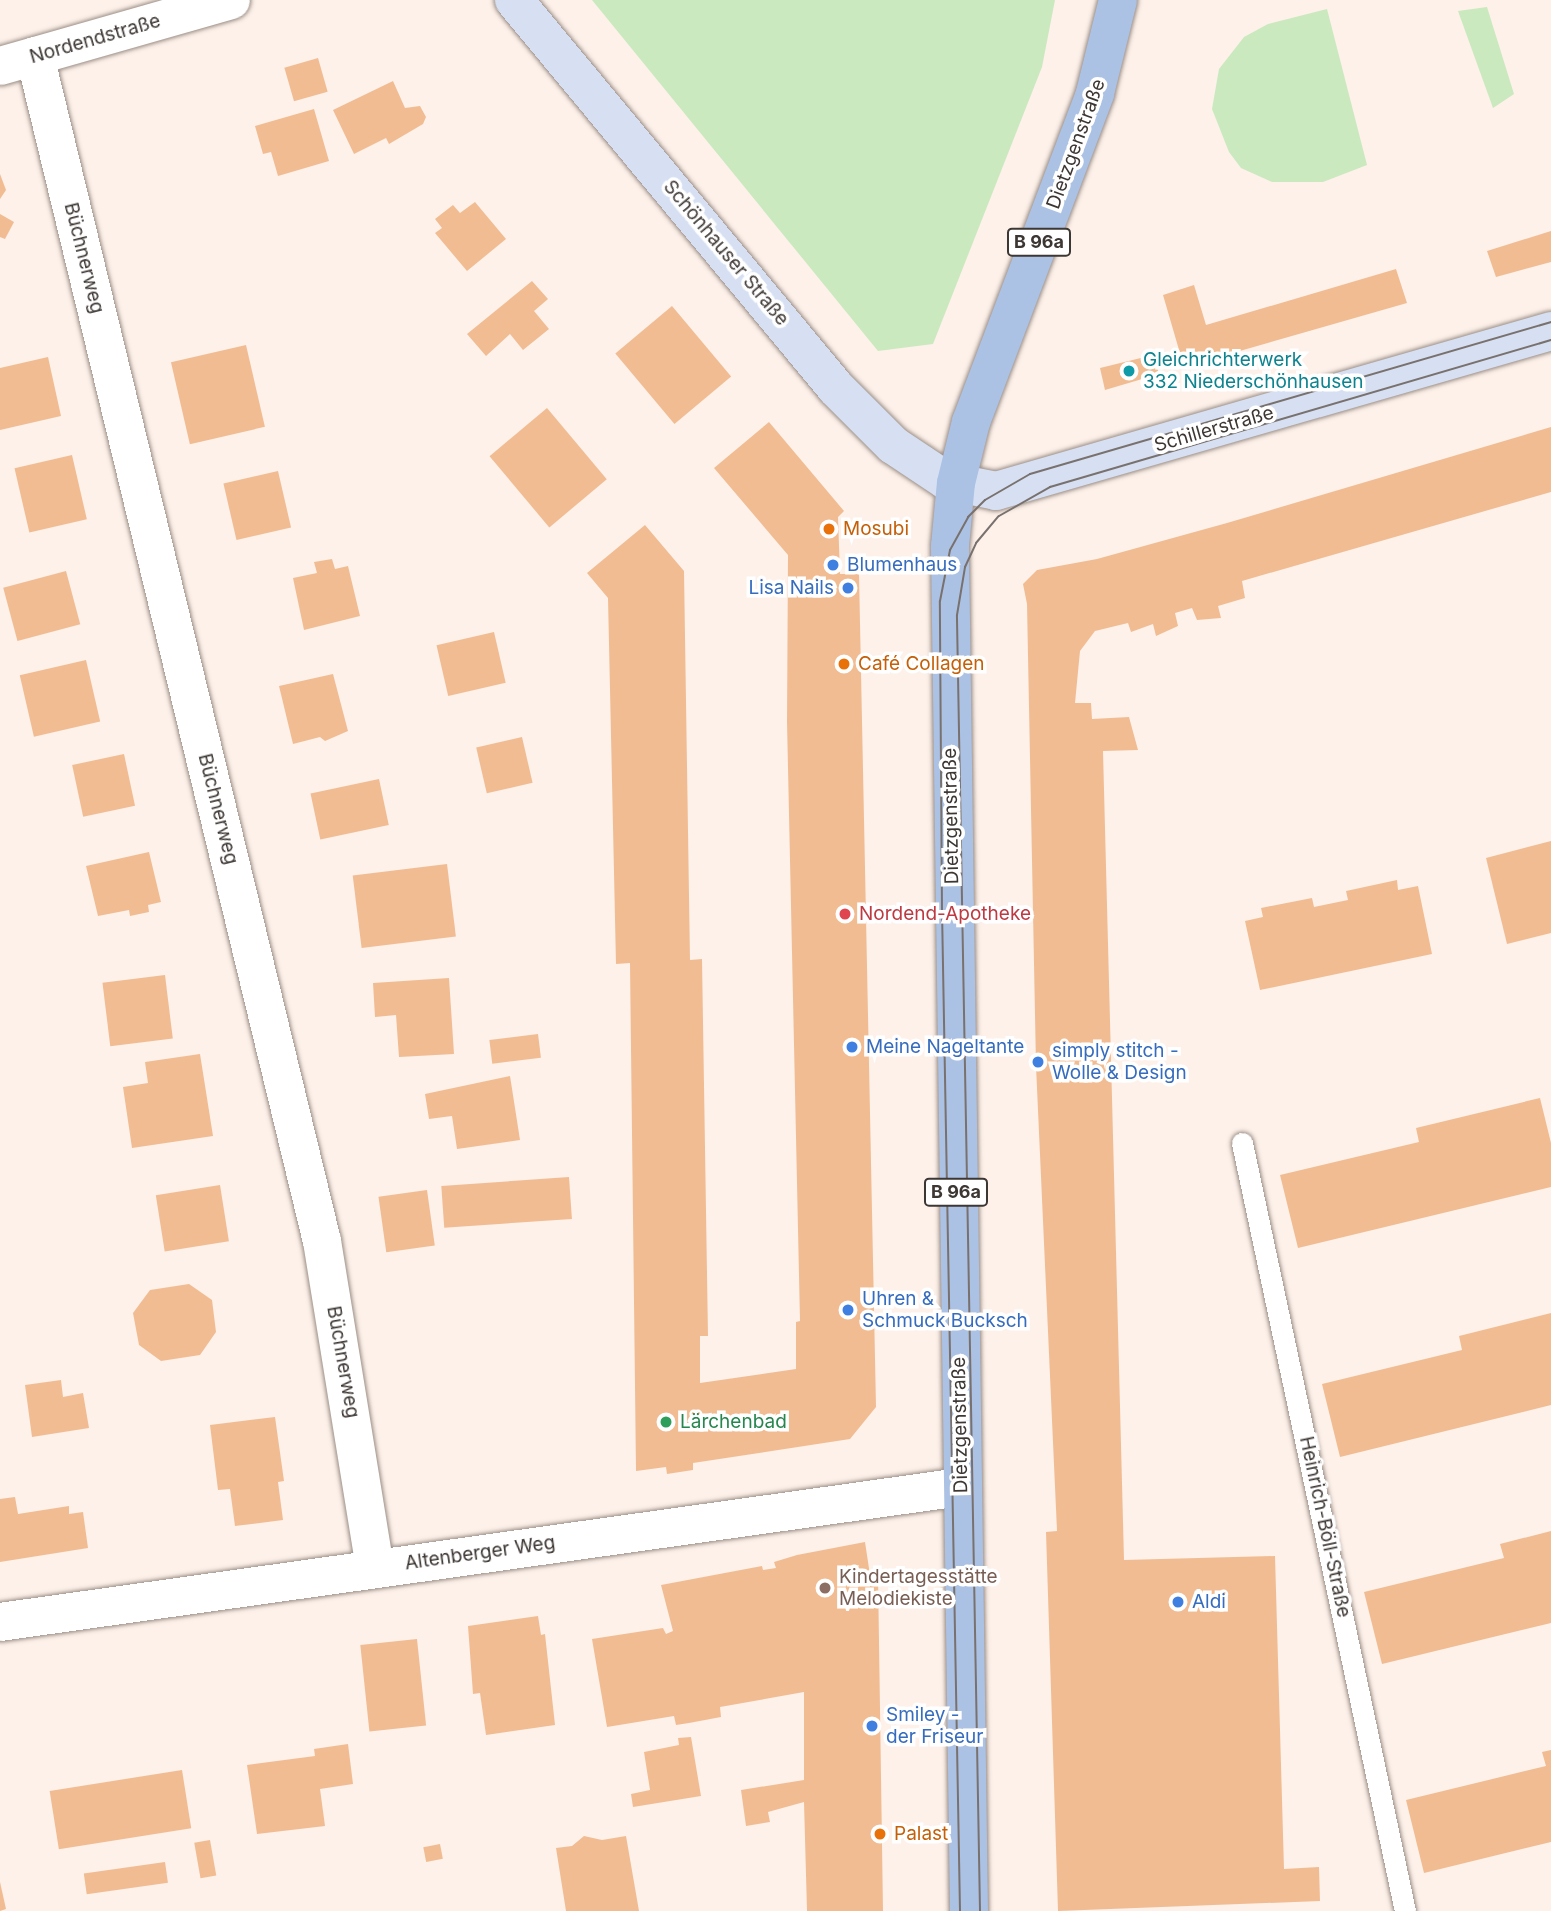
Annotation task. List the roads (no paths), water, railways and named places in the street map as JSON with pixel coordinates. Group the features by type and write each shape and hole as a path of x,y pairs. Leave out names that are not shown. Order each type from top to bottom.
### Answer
{"main road":[{"name":"Dietzgenstraße","path":"969,1911 948,613 956,483 975,408 1096,93 1118,0"}],"street":[{"name":"Nordendstraße","path":"17,61 231,0"},
{"name":"Schönhauser Straße","path":"514,0 836,388 893,446 956,483"},
{"name":"Büchnerweg","path":"17,61 322,1241 375,1567"},
{"name":"Schillerstraße","path":"956,483 996,491 1551,331"},
{"name":"Altenberger Weg","path":"0,1622 375,1567 961,1487"}],"lane":[{"name":"Heinrich-Böll-Straße","path":"1242,1143 1405,1911"}],"tram line":[{"path":"960,1911 942,912 940,601 950,550 968,517 985,500 1030,474 1551,322"},
{"path":"980,1911 957,615 965,567 976,543 999,516 1050,487 1551,340"}],"place":[{"name":"Gleichrichterwerk 332 Niederschönhausen","path":"1129,371"},
{"name":"Mosubi","path":"829,529"},
{"name":"Blumenhaus","path":"833,565"},
{"name":"Lisa Nails","path":"848,588"},
{"name":"Café Collagen","path":"844,664"},
{"name":"Nordend-Apotheke","path":"845,914"},
{"name":"Meine Nageltante","path":"852,1047"},
{"name":"simply stitch - Wolle & Design","path":"1038,1062"},
{"name":"Uhren & Schmuck Bucksch","path":"848,1310"},
{"name":"Lärchenbad","path":"666,1422"},
{"name":"Kindertagesstätte Melodiekiste","path":"825,1588"},
{"name":"Aldi","path":"1178,1602"},
{"name":"Smiley - der Friseur","path":"872,1726"},
{"name":"Palast","path":"880,1834"}]}
